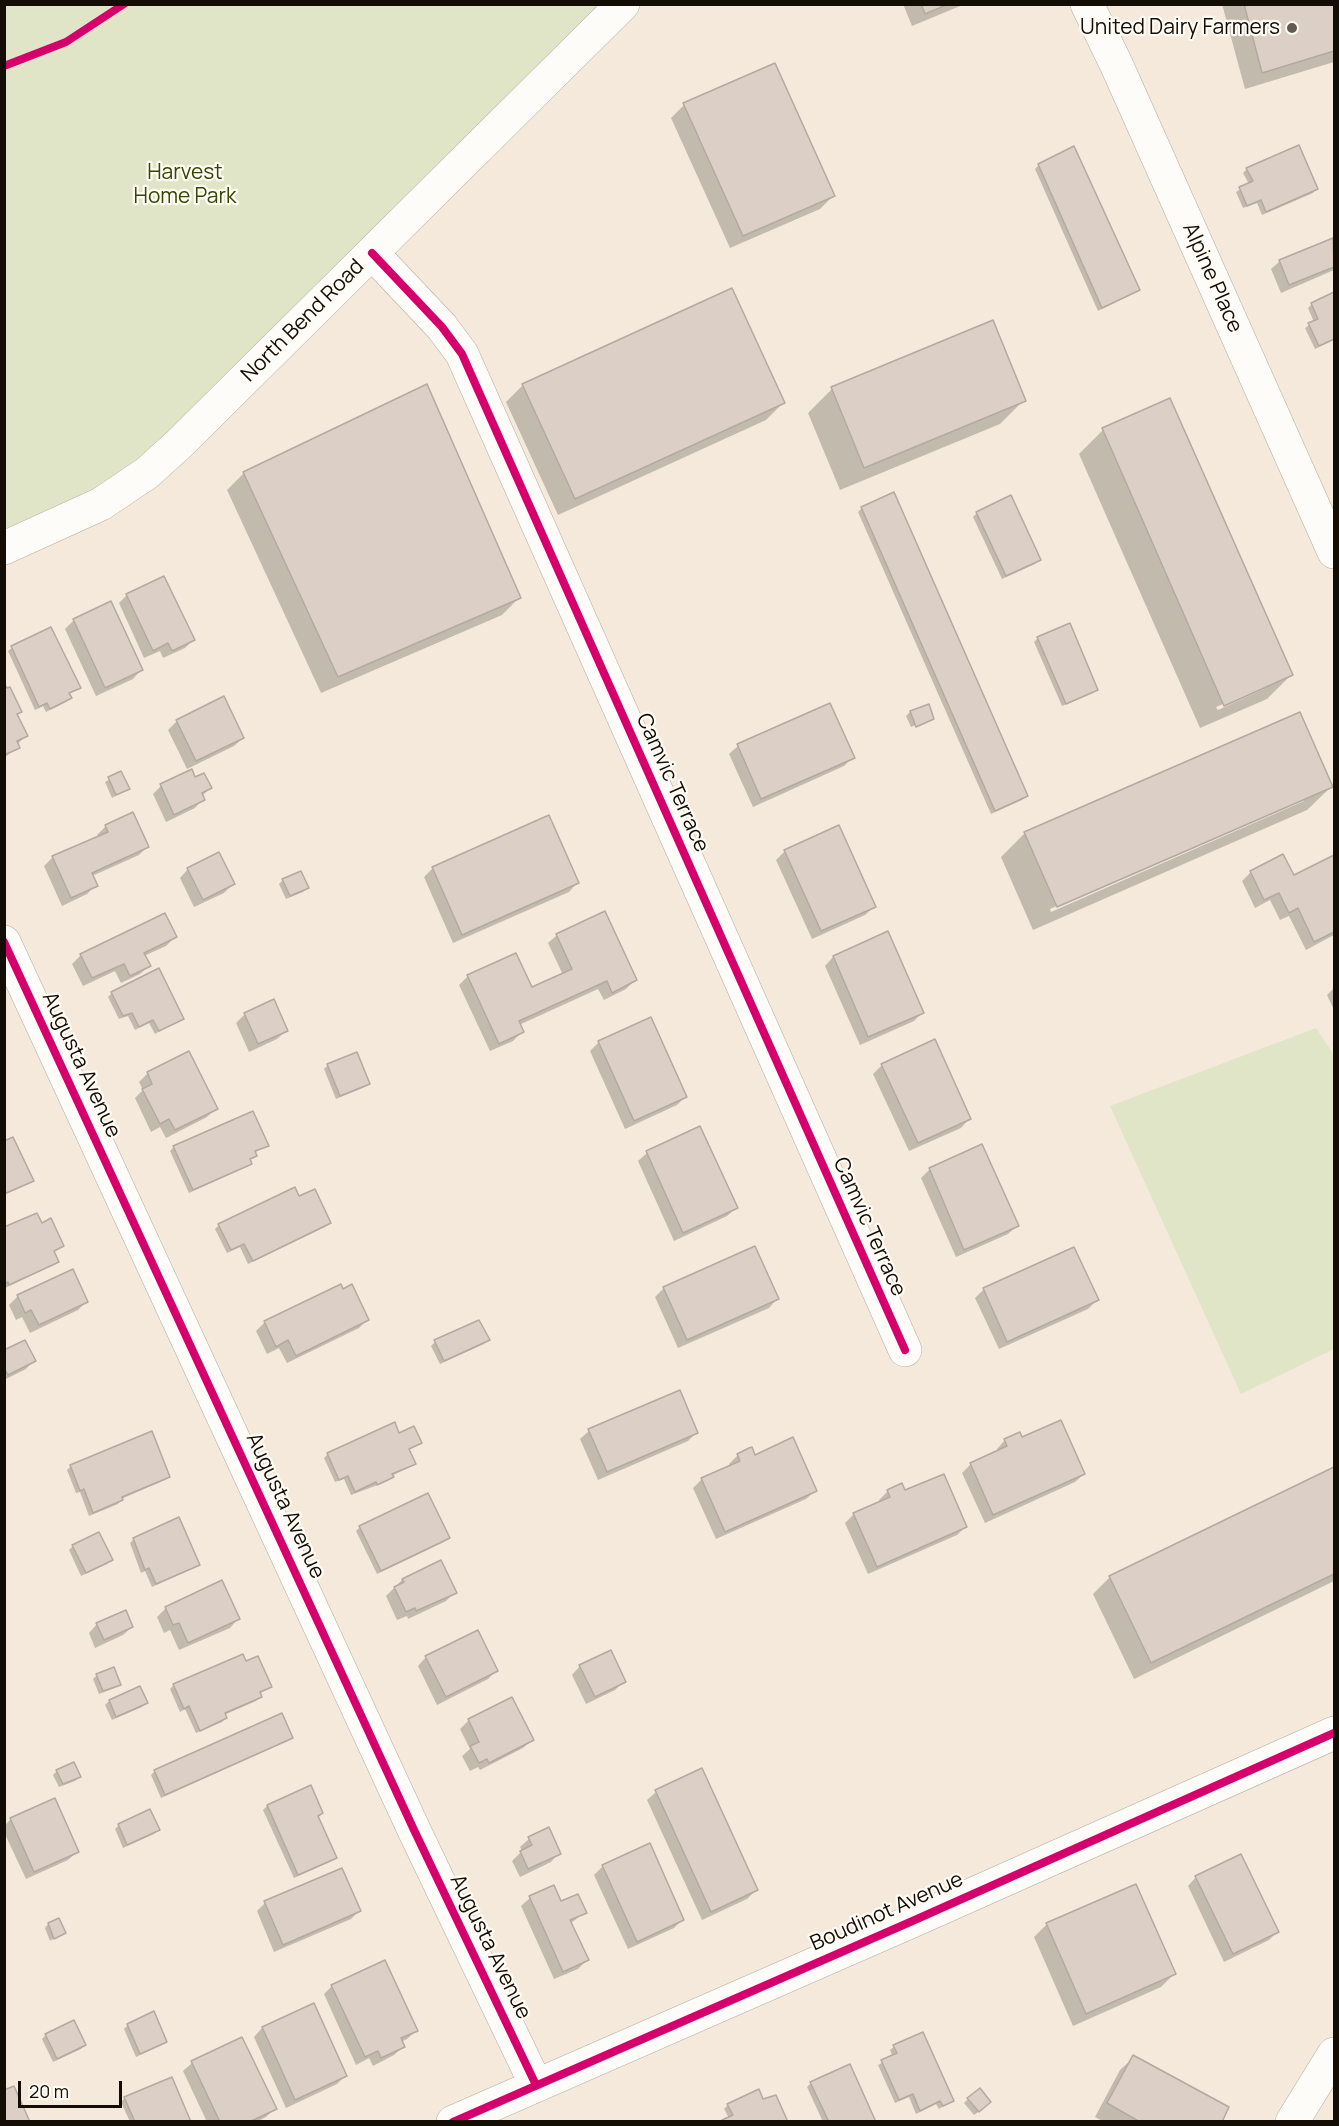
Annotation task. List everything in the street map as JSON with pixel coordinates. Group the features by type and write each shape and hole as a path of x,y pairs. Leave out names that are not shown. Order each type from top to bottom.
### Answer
{"street":[{"name":"North Bend Road","path":"4,548 101,504 147,472 179,444 623,4"},
{"name":"Alpine Place","path":"1087,4 1335,552"},
{"name":"Camvic Terrace","path":"372,253 442,327 462,354 905,1350"},
{"name":"Augusta Avenue","path":"4,942 414,1830 536,2085"},
{"name":"Boudinot Avenue","path":"453,2121 928,1915 1335,1733"},
{"path":"1292,2121 1335,2054"}],"green space":[{"name":"Harvest Home Park","path":"4,5 623,5 179,444 5,548"},
{"path":"1316,1028 1334,1055 1334,1349 1241,1394 1110,1106"}],"building":[{"path":"921,4 949,4 925,14"},
{"name":"United Dairy Farmers","path":"1244,4 1334,4 1334,51 1262,73"},
{"path":"775,63 835,196 743,236 683,103"},
{"path":"1299,145 1318,189 1266,212 1261,200 1247,206 1239,187 1253,181 1246,168"},
{"path":"1074,146 1140,290 1102,308 1038,164"},
{"path":"1333,238 1334,267 1289,285 1279,260"},
{"path":"732,288 785,403 575,499 522,384"},
{"path":"1334,292 1334,339 1319,346 1308,323 1318,319 1311,303"},
{"path":"993,320 1026,401 864,468 831,387"},
{"path":"427,384 521,598 338,677 243,472"},
{"path":"1170,398 1293,675 1224,706 1102,428"},
{"path":"894,492 1028,796 995,811 861,507"},
{"path":"1011,495 1041,560 1006,576 976,512"},
{"path":"164,576 195,640 172,651 168,643 153,651 126,594"},
{"path":"111,601 143,670 105,688 73,619"},
{"path":"1070,623 1098,690 1066,704 1037,637"},
{"path":"51,627 81,688 69,693 72,698 50,709 47,703 39,707 11,646"},
{"path":"4,683 7,688 10,687 22,712 17,714 28,736 17,741 20,748 4,755"},
{"path":"224,696 244,738 196,761 176,720"},
{"path":"830,703 855,758 761,799 737,744"},
{"path":"929,704 934,719 916,727 910,711"},
{"path":"1300,712 1333,787 1057,907 1024,832"},
{"path":"192,769 195,777 204,773 212,788 202,793 205,800 174,815 160,784"},
{"path":"121,771 130,789 116,795 108,777"},
{"path":"133,812 149,847 92,873 98,886 71,898 52,856 108,832 105,825"},
{"path":"549,815 579,883 462,935 432,867"},
{"path":"839,825 876,907 821,931 784,850"},
{"path":"219,852 235,884 203,900 187,868"},
{"path":"1283,854 1294,875 1334,855 1334,932 1314,942 1298,908 1289,913 1279,893 1264,900 1250,871"},
{"path":"301,871 309,888 290,896 282,879"},
{"path":"605,911 637,980 612,993 607,981 519,1021 524,1032 499,1044 467,975 516,953 532,987 572,969 556,934"},
{"path":"165,913 177,937 144,953 151,966 130,976 124,964 92,978 80,954"},
{"path":"888,931 924,1013 868,1037 833,956"},
{"path":"159,968 184,1019 159,1031 153,1020 139,1027 132,1013 123,1016 111,992"},
{"path":"274,999 288,1031 258,1044 244,1013"},
{"path":"651,1017 687,1097 634,1121 598,1041"},
{"path":"935,1039 971,1119 918,1143 881,1064"},
{"path":"189,1051 218,1109 175,1130 169,1119 160,1124 142,1089 152,1084 147,1072"},
{"path":"357,1052 370,1084 340,1096 327,1064"},
{"path":"253,1111 269,1146 255,1151 257,1156 250,1159 252,1164 193,1190 173,1146"},
{"path":"700,1126 738,1208 683,1233 646,1151"},
{"path":"13,1137 34,1181 4,1194 4,1141"},
{"path":"982,1144 1019,1226 964,1250 929,1168"},
{"path":"295,1187 299,1196 315,1189 331,1223 253,1261 244,1244 231,1250 218,1224"},
{"path":"37,1213 42,1223 51,1218 64,1246 54,1251 59,1262 9,1285 8,1282 4,1284 4,1227"},
{"path":"755,1246 779,1299 687,1340 663,1287"},
{"path":"1074,1247 1099,1300 1007,1342 983,1288"},
{"path":"73,1269 88,1302 39,1325 31,1310 25,1313 17,1295"},
{"path":"341,1284 343,1289 352,1284 369,1320 296,1356 288,1340 276,1347 264,1321"},
{"path":"479,1320 490,1340 444,1361 434,1340"},
{"path":"25,1340 36,1361 8,1375 4,1368 4,1350"},
{"path":"680,1390 698,1433 607,1472 588,1429"},
{"path":"1061,1420 1085,1474 993,1515 970,1463 1007,1446 1004,1439 1020,1432 1022,1437"},
{"path":"395,1422 399,1433 414,1426 422,1443 409,1449 416,1464 392,1474 394,1477 377,1485 376,1482 355,1492 348,1476 339,1480 327,1453"},
{"path":"152,1431 170,1477 122,1497 123,1500 93,1513 84,1489 80,1491 70,1465"},
{"path":"793,1437 817,1491 725,1532 701,1478 740,1461 737,1454 749,1448 752,1447 755,1455"},
{"path":"1334,1467 1334,1574 1151,1663 1109,1576"},
{"path":"944,1474 967,1527 877,1567 853,1513 890,1497 887,1490 902,1483 905,1490"},
{"path":"428,1493 450,1538 381,1571 359,1526"},
{"path":"179,1517 200,1565 156,1584 149,1568 145,1570 133,1538"},
{"path":"99,1532 113,1560 86,1573 72,1545"},
{"path":"441,1560 457,1593 416,1611 415,1608 406,1612 394,1587 404,1582 402,1579"},
{"path":"222,1580 240,1619 188,1643 179,1623 173,1625 165,1607"},
{"path":"126,1610 133,1627 104,1640 96,1623"},
{"path":"478,1630 498,1671 446,1697 425,1656"},
{"path":"611,1650 626,1682 595,1697 579,1665"},
{"path":"243,1654 246,1661 258,1656 272,1687 260,1692 262,1697 225,1713 227,1718 200,1731 189,1706 184,1709 173,1684"},
{"path":"114,1667 121,1685 103,1691 96,1674"},
{"path":"140,1686 148,1703 116,1717 109,1700"},
{"path":"512,1697 534,1740 489,1763 487,1759 479,1763 470,1746 479,1742 468,1719"},
{"path":"282,1713 293,1738 165,1795 154,1770"},
{"path":"74,1762 81,1777 63,1784 56,1770"},
{"path":"702,1768 758,1890 711,1912 655,1790"},
{"path":"311,1785 323,1813 318,1816 337,1858 298,1875 267,1805"},
{"path":"55,1798 79,1852 34,1872 10,1818"},
{"path":"150,1809 160,1830 127,1845 118,1824"},
{"path":"549,1827 561,1854 528,1869 520,1851 532,1845 528,1837"},
{"path":"650,1843 684,1920 637,1942 602,1865"},
{"path":"1241,1854 1279,1932 1233,1954 1195,1876"},
{"path":"342,1868 361,1911 283,1945 264,1901"},
{"path":"1136,1884 1176,1974 1086,2014 1046,1923"},
{"path":"554,1885 561,1901 578,1894 587,1913 570,1920 589,1960 563,1972 529,1896"},
{"path":"59,1918 66,1933 54,1939 48,1923"},
{"path":"385,1960 418,2031 401,2038 405,2047 381,2058 378,2051 365,2057 331,1985"},
{"path":"314,2003 347,2076 295,2100 262,2027"},
{"path":"154,2011 167,2042 140,2054 127,2024"},
{"path":"74,2020 86,2045 57,2059 45,2034"},
{"path":"923,2032 954,2101 943,2106 940,2101 920,2111 913,2094 899,2100 881,2060 897,2053 893,2045"},
{"path":"242,2037 277,2109 249,2122 220,2122 191,2061"},
{"path":"1133,2055 1229,2107 1222,2122 1140,2122 1107,2103"},
{"path":"850,2064 876,2122 829,2122 810,2082"},
{"path":"172,2077 191,2122 135,2122 124,2097"},
{"path":"14,2086 30,2122 4,2122 4,2090"},
{"path":"980,2088 991,2102 979,2112 967,2098"},
{"path":"759,2089 763,2099 776,2095 788,2122 723,2122 722,2120 733,2115 727,2104"}],"cycle path":[{"path":"4,66 66,42 124,4"},
{"path":"372,253 442,327 462,354 905,1350"},
{"path":"4,942 414,1830 536,2085"},
{"path":"453,2122 1334,1733"}],"place":[{"name":"United Dairy Farmers","path":"1292,28"}]}
